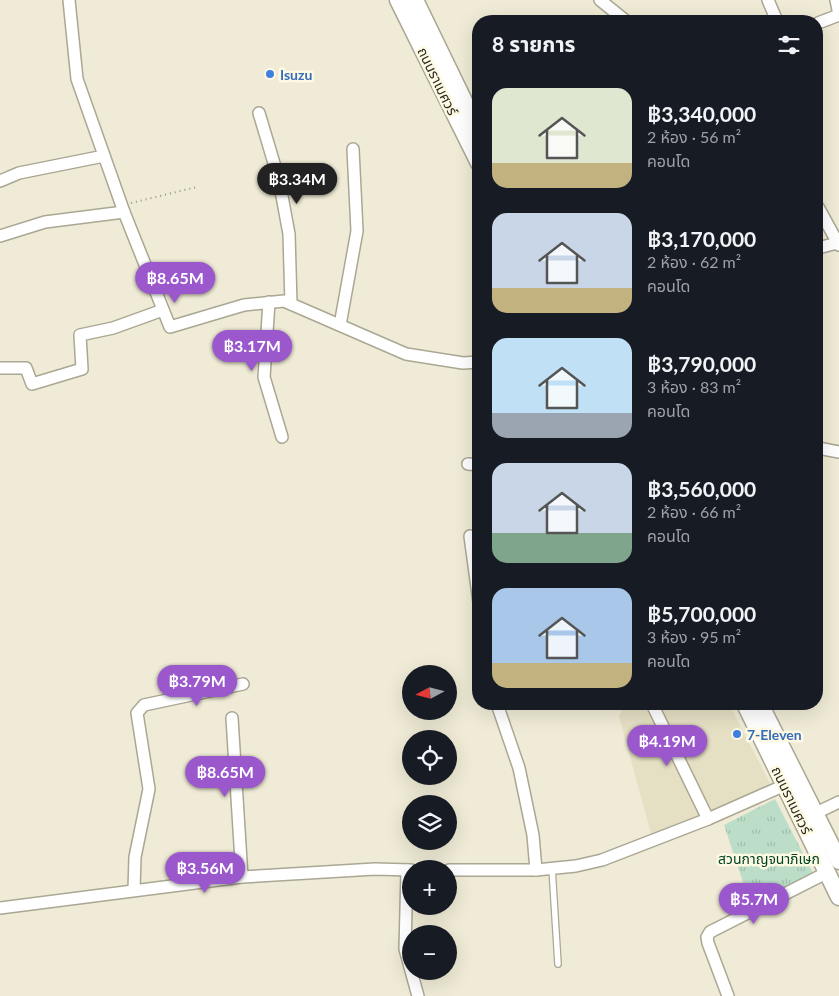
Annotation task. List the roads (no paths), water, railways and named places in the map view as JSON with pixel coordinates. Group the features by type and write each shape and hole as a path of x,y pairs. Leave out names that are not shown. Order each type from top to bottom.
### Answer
{"main road":[{"name":"ถนนราเมศวร์","path":"410,3 472,119"},
{"name":"ถนนราเมศวร์","path":"410,3 472,147"},
{"name":"ถนนราเมศวร์","path":"748,710 785,785 833,866"},
{"name":"ถนนราเมศวร์","path":"763,710 814,814 833,866 839,897"}],"street":[{"path":"69,0 77,79 123,208 170,327 244,304 284,301 406,354 463,363 472,362"},
{"path":"600,0 619,15"},
{"path":"768,0 774,15"},
{"path":"823,21 839,15 836,0"},
{"path":"259,113 280,180 289,234 291,304"},
{"path":"340,325 357,231 353,149"},
{"path":"0,181 19,173 104,156"},
{"path":"0,236 45,222 123,208"},
{"path":"823,216 838,244 823,247"},
{"path":"269,302 264,377 282,437"},
{"path":"0,368 26,368 32,384 82,368 80,335 113,328 163,310"},
{"path":"823,449 839,452"},
{"path":"470,536 472,551"},
{"path":"134,889 135,857 149,789 137,713 144,705 244,684"},
{"path":"499,710 519,768 533,835 536,870"},
{"path":"655,710 708,819"},
{"path":"232,718 242,877"},
{"path":"457,870 536,870 576,866 602,860 708,819 785,785"},
{"path":"814,814 839,802"},
{"path":"728,996 708,943 707,938 710,932 833,866"},
{"path":"0,908 134,889 242,877 375,869 402,870"},
{"path":"407,915 405,949 418,996"}],"lane":[{"path":"552,868 558,964"}],"place":[{"name":"Isuzu","path":"270,74"},
{"name":"7-Eleven","path":"737,734"}],"park label":[{"name":"สวนกาญจนาภิเษก","path":"769,858"}]}
